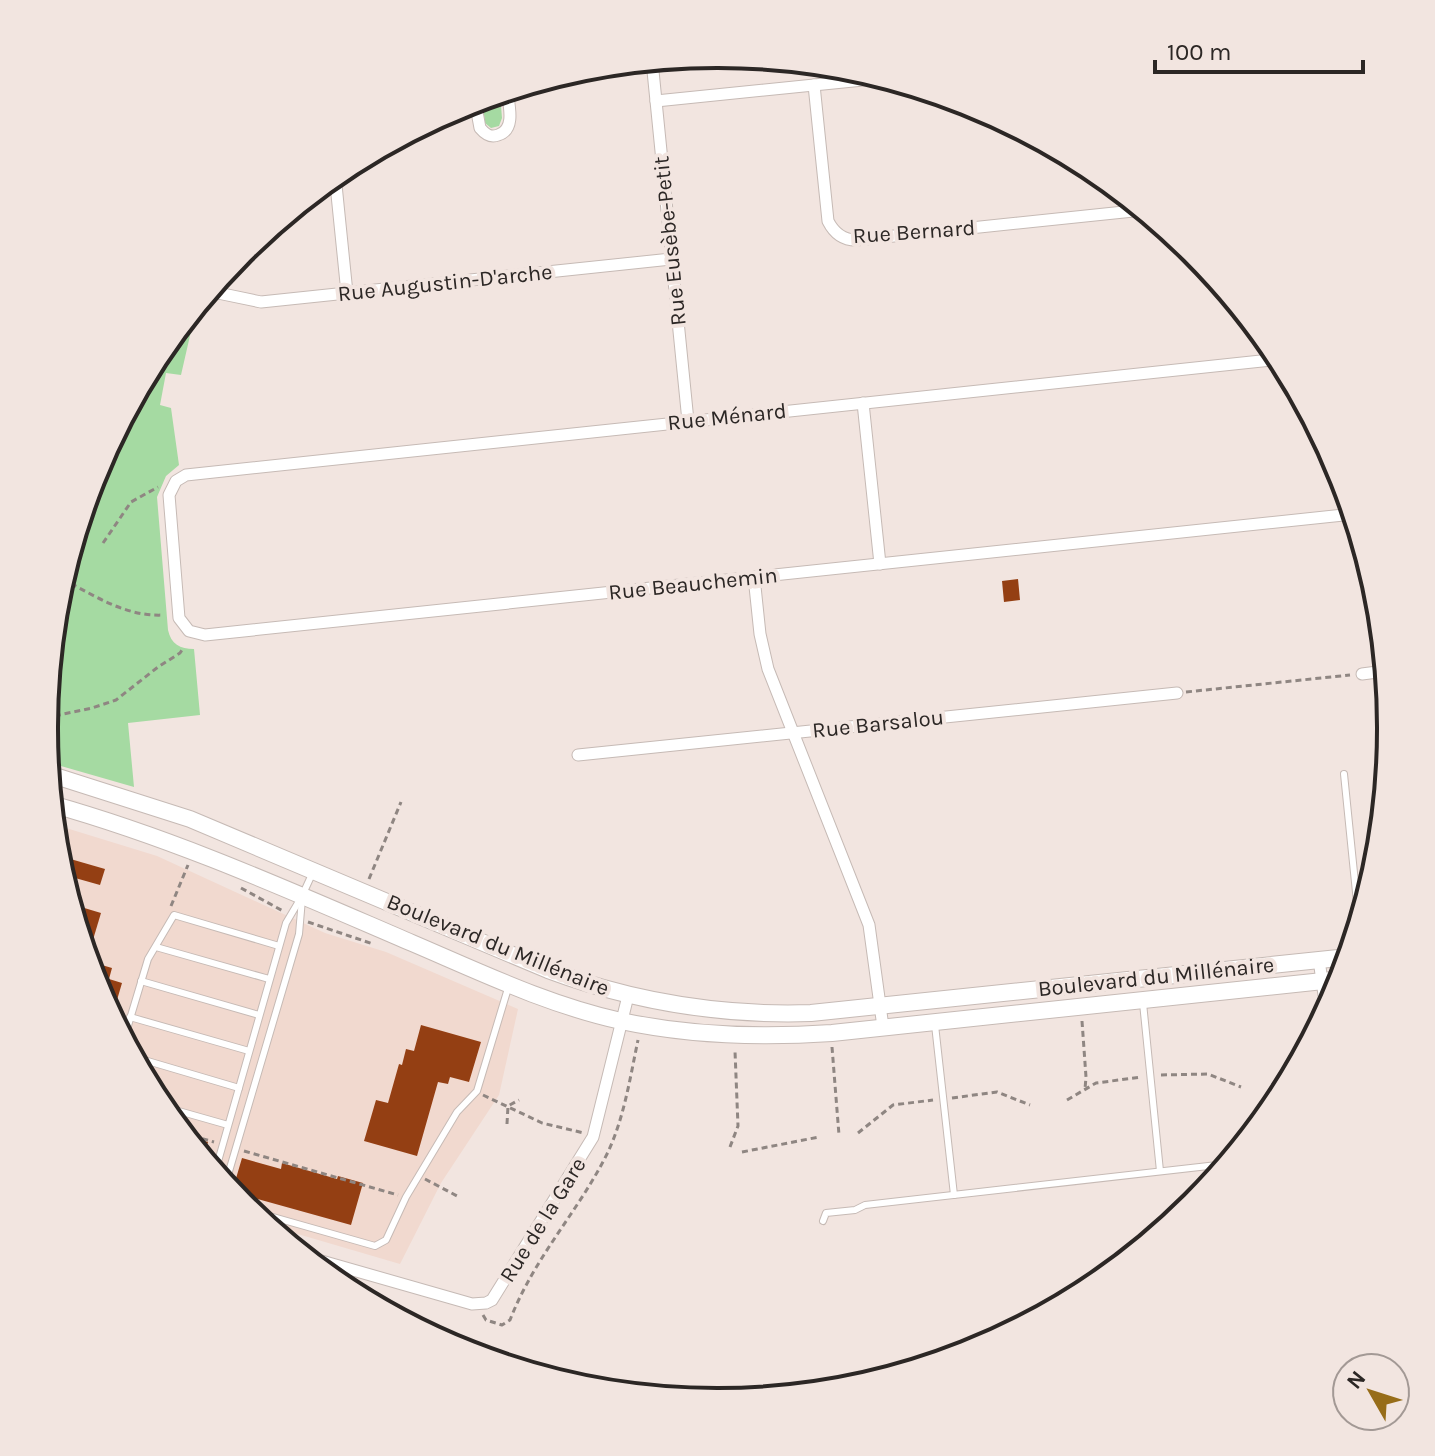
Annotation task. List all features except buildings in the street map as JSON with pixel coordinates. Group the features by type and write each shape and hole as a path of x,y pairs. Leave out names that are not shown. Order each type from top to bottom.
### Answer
{"street":[{"name":"Rue Eusèbe-Petit","path":"653,72 688,421"},
{"path":"656,101 848,82"},
{"name":"Rue Bernard","path":"814,85 828,221 835,232 847,239 1127,212"},
{"path":"477,114 480,128 487,135 498,136 509,123 508,102"},
{"path":"337,190 347,293"},
{"name":"Rue Augustin-D'arche","path":"221,294 261,302 671,259"},
{"name":"Rue Ménard","path":"176,481 195,473 1265,361"},
{"path":"863,403 880,564"},
{"name":"Rue Beauchemin","path":"176,481 169,499 179,614 186,629 201,635 1342,515"},
{"path":"754,577 765,660 869,925 883,1027"},
{"path":"1362,674 1375,672"},
{"name":"Rue Barsalou","path":"578,755 1177,693"},
{"name":"Boulevard du Millénaire","path":"60,777 157,807 548,970 628,996 675,1006 743,1013 811,1013 1335,958"},
{"name":"Boulevard du Millénaire","path":"63,808 157,836 563,1005 621,1021 691,1033 735,1036 806,1034 1143,1000 1323,988"},
{"path":"1319,960 1323,988"},
{"name":"Rue de la Gare","path":"336,1265 460,1301 486,1303 497,1294 593,1137 628,996"}],"lane":[{"path":"1344,774 1356,894"},
{"path":"219,1159 286,923 314,870"},
{"path":"229,1171 299,934 302,896"},
{"path":"128,1024 148,959 174,915 279,946"},
{"path":"156,947 269,979"},
{"path":"141,981 259,1015"},
{"path":"277,1218 375,1246 386,1240 406,1197 457,1112 477,1091 509,985"},
{"path":"1143,1000 1160,1171"},
{"path":"130,1017 249,1051"},
{"path":"935,1021 954,1195"},
{"path":"148,1061 239,1088"},
{"path":"182,1112 228,1125"},
{"path":"823,1221 826,1213 855,1210 865,1205 1211,1166"}],"path":[{"path":"103,543 131,502 163,484"},
{"path":"74,585 121,609 137,614 164,615"},
{"path":"58,715 116,700 184,647"},
{"path":"1177,693 1362,674"},
{"path":"364,891 401,802"},
{"name":"Boulevard du Millénaire","path":"309,922 382,947"},
{"path":"1082,1021 1085,1089"},
{"name":"Rue de la Gare","path":"498,1324 510,1320 539,1258 609,1151 621,1118 638,1040"},
{"path":"832,1047 839,1135"},
{"path":"730,1147 738,1126 735,1051"},
{"path":"477,1091 542,1123 593,1137"},
{"path":"508,1106 519,1100"},
{"path":"507,1124 508,1106"},
{"path":"742,1152 819,1137"},
{"path":"202,1139 223,1145"},
{"path":"236,1149 406,1197"},
{"path":"418,1176 459,1197"}],"shaded area":[{"path":"66,828 157,856 325,933 386,952 518,1009 499,1095 441,1183 400,1264 294,1233 251,1194 194,1129 146,1058 108,980 80,899"}],"green space":[{"path":"501,105 499,126 491,128 485,123 484,112"},
{"path":"191,331 181,375 166,373 160,405 171,408 179,465 166,476 157,497 168,630 177,645 194,649 200,715 128,723 134,787 59,765 59,685 64,642 80,557 108,476 146,398"}]}
